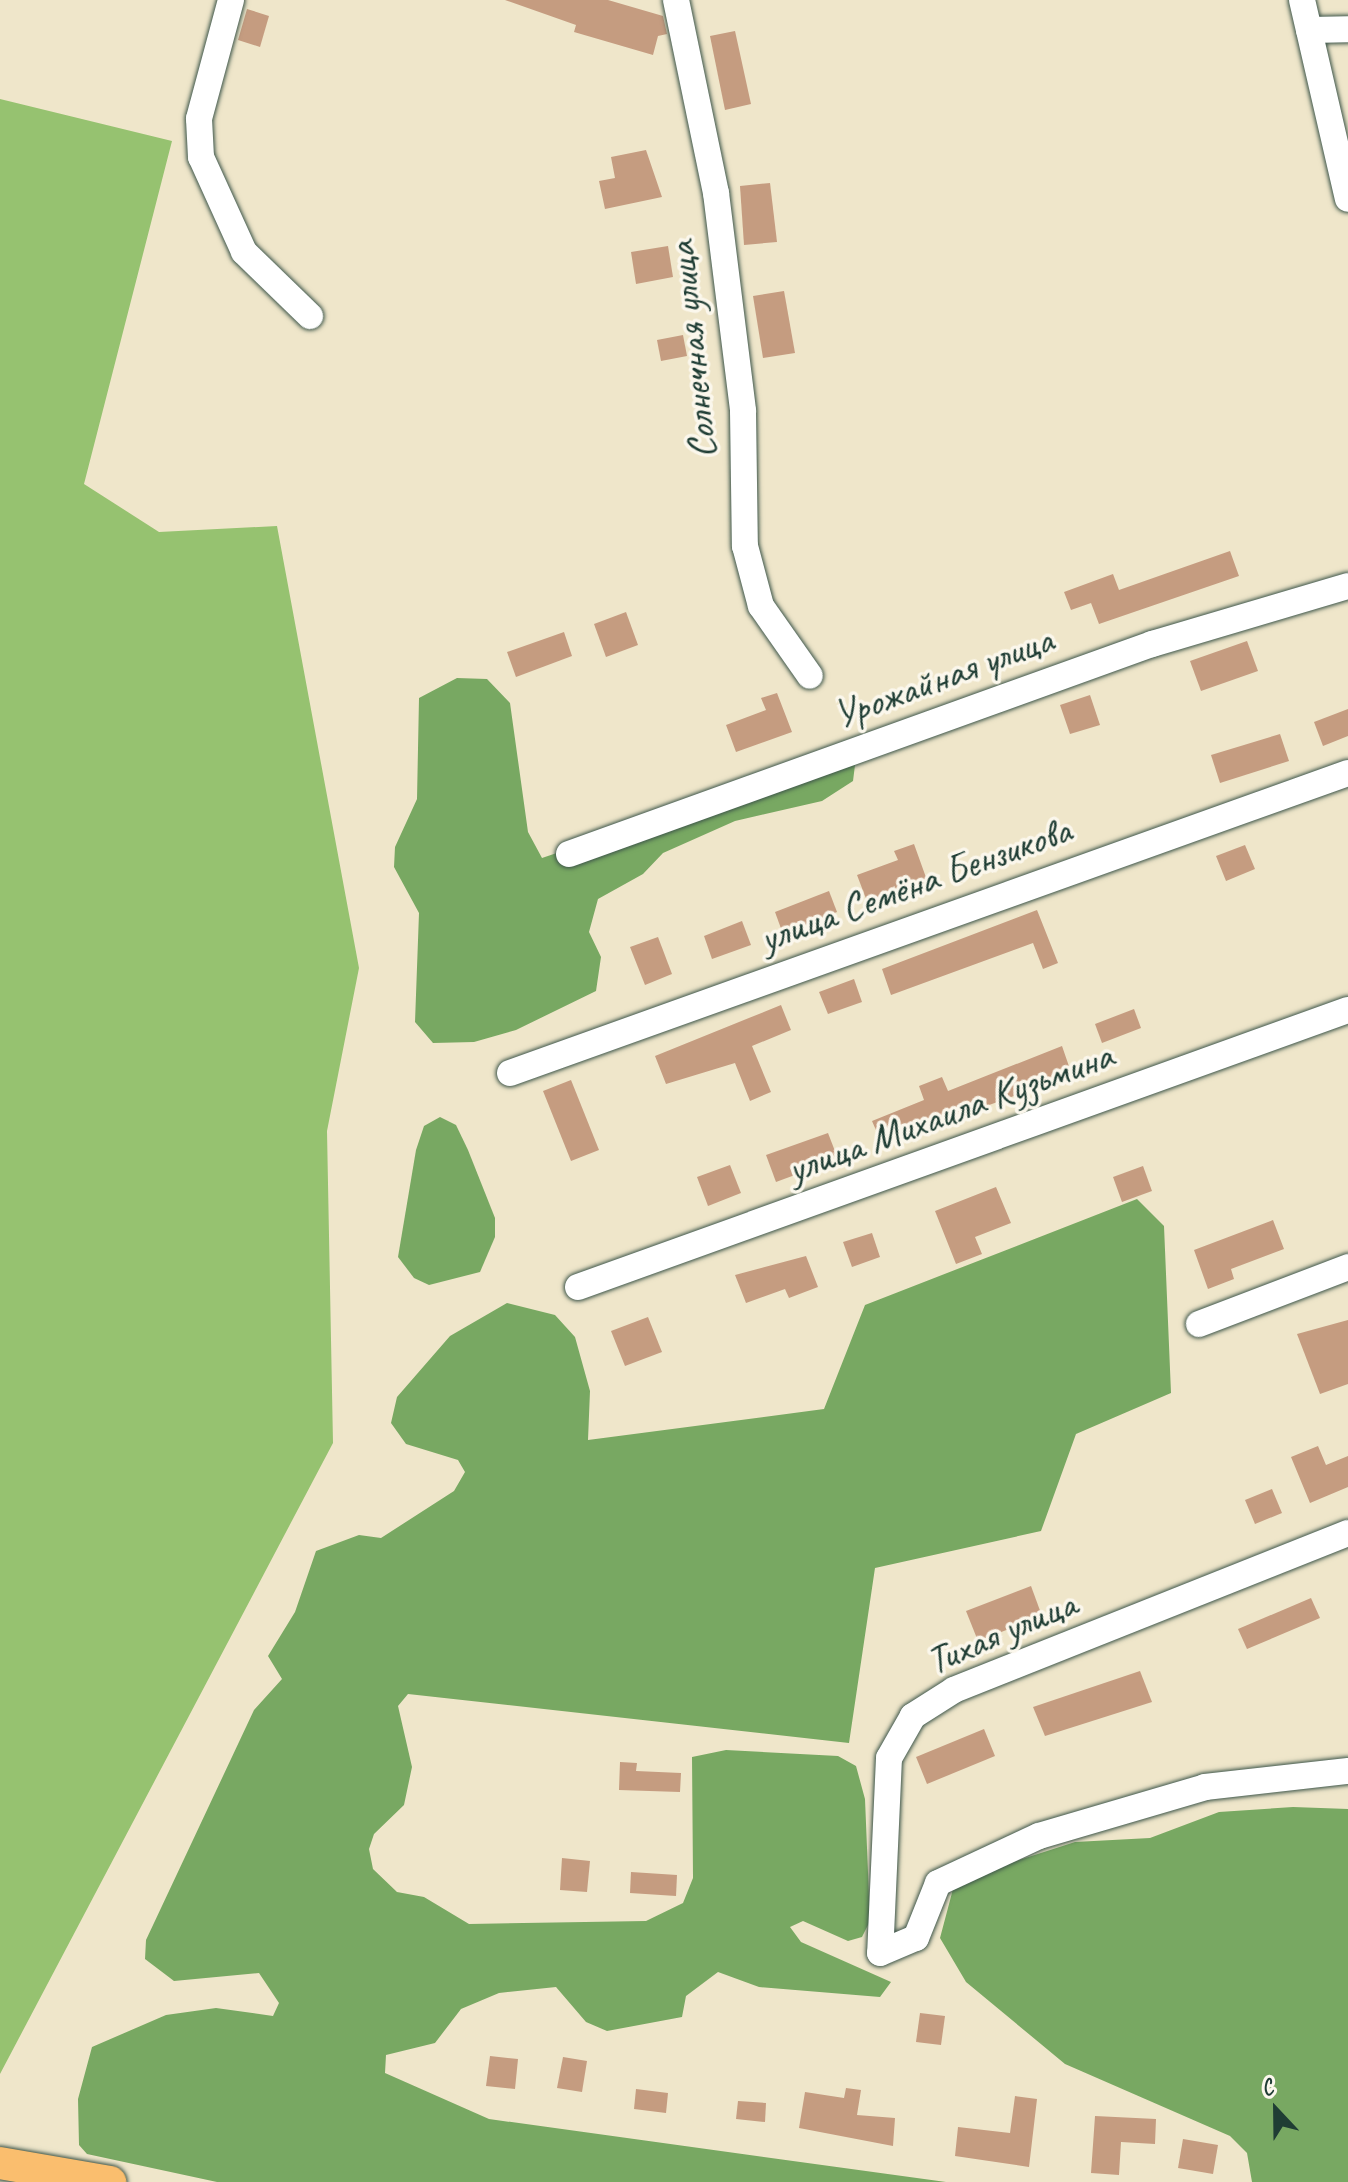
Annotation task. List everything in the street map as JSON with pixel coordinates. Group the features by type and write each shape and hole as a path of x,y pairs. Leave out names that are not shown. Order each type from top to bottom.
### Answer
{"main road":[{"path":"0,2163 110,2182"}],"street":[{"path":"231,0 199,119 201,157 244,252 310,316"},
{"name":"Солнечная улица","path":"676,0 716,193 743,411 745,546 761,606 810,676"},
{"path":"1302,0 1348,199"},
{"path":"1309,30 1348,29"},
{"name":"Урожайная улица","path":"569,854 1152,644 1348,586"},
{"name":"улица Семёна Бензикова","path":"510,1073 1348,773"},
{"name":"улица Михаила Кузьмина","path":"578,1287 1348,1010"},
{"path":"1199,1324 1348,1267"},
{"name":"Тихая улица","path":"1348,1533 954,1690 913,1716 889,1758 880,1953 916,1938 938,1883 1025,1841 1205,1787 1348,1771"}],"green space":[{"path":"0,99 172,141 84,484 159,532 277,526 359,968 327,1131 333,1443 0,2074"},
{"path":"457,678 487,679 510,703 528,832 542,858 822,763 855,765 853,781 822,801 735,821 663,853 643,874 598,899 589,932 601,957 596,991 516,1030 474,1042 433,1043 415,1022 419,913 394,867 395,847 417,799 419,698"},
{"path":"440,1117 456,1125 468,1150 495,1218 495,1237 480,1272 429,1285 414,1278 398,1257 416,1150 424,1126"},
{"path":"1137,1199 1164,1226 1171,1393 1076,1434 1041,1531 875,1568 849,1743 408,1694 398,1706 412,1767 404,1805 374,1834 369,1849 373,1869 397,1892 424,1897 469,1924 646,1921 683,1903 693,1878 692,1757 726,1750 838,1756 856,1766 865,1799 870,1921 862,1937 848,1941 803,1921 790,1927 801,1942 891,1982 880,1997 759,1987 718,1972 686,1996 682,2017 607,2031 586,2022 556,1987 499,1993 461,2009 435,2043 386,2055 385,2073 489,2119 946,2182 217,2182 87,2154 79,2145 78,2099 92,2047 166,2015 216,2008 273,2016 279,2003 259,1973 174,1981 145,1959 146,1940 254,1710 282,1679 268,1656 295,1612 316,1551 359,1535 381,1538 454,1491 465,1472 458,1460 406,1444 391,1423 397,1397 450,1336 507,1303 555,1315 575,1337 590,1391 588,1440 824,1409 865,1305"},
{"path":"1293,1807 1348,1809 1348,2182 1252,2182 1247,2153 1230,2136 1065,2064 966,1982 940,1938 953,1889 976,1874 1075,1842 1150,1838 1219,1812"}],"building":[{"path":"505,0 608,0 663,16 667,34 658,36 653,55 574,32 576,25"},
{"path":"247,9 269,16 260,47 238,40"},
{"path":"735,31 751,104 725,110 710,36"},
{"path":"646,150 662,197 605,209 599,181 615,178 611,157"},
{"path":"770,183 777,242 744,245 740,186"},
{"path":"668,246 673,277 636,284 631,252"},
{"path":"784,291 795,353 763,358 753,296"},
{"path":"683,335 687,356 661,361 657,340"},
{"path":"1230,551 1239,576 1099,624 1091,603 1071,610 1064,592 1113,574 1119,590"},
{"path":"626,612 638,645 606,657 594,624"},
{"path":"564,632 572,656 516,677 507,652"},
{"path":"1247,641 1258,671 1201,691 1190,661"},
{"path":"777,693 792,732 736,752 726,725 766,710 761,698"},
{"path":"1090,695 1100,725 1070,734 1060,705"},
{"path":"1348,709 1348,736 1323,746 1314,722"},
{"path":"1280,734 1289,761 1220,783 1211,755"},
{"path":"914,844 928,883 868,904 857,875 898,860 894,851"},
{"path":"1245,845 1255,869 1226,881 1216,856"},
{"path":"829,891 837,912 783,934 775,912"},
{"path":"1037,910 1058,963 1043,969 1033,943 891,995 882,969"},
{"path":"742,921 751,945 712,959 704,936"},
{"path":"658,937 672,974 645,985 630,947"},
{"path":"854,979 862,1002 828,1014 819,992"},
{"path":"781,1005 791,1030 752,1046 771,1092 750,1101 735,1063 666,1084 655,1056"},
{"path":"1134,1009 1141,1028 1102,1043 1095,1024"},
{"path":"1062,1046 1072,1075 882,1144 872,1121 924,1100 919,1086 942,1077 948,1091"},
{"path":"571,1080 599,1150 571,1161 543,1091"},
{"path":"828,1133 838,1159 776,1182 766,1155"},
{"path":"730,1165 741,1193 708,1206 697,1177"},
{"path":"1143,1166 1152,1191 1122,1202 1113,1177"},
{"path":"996,1187 1011,1223 975,1237 982,1254 956,1264 935,1211"},
{"path":"1273,1220 1284,1249 1231,1269 1234,1279 1208,1289 1194,1250"},
{"path":"872,1233 880,1257 852,1267 843,1242"},
{"path":"806,1256 818,1287 789,1298 785,1289 746,1303 735,1275"},
{"path":"648,1317 662,1352 625,1366 611,1331"},
{"path":"1348,1320 1348,1384 1320,1394 1297,1334"},
{"path":"1318,1446 1326,1465 1348,1456 1348,1487 1310,1503 1291,1457"},
{"path":"1272,1489 1282,1513 1255,1524 1245,1500"},
{"path":"1031,1586 1042,1616 978,1641 966,1611"},
{"path":"1311,1598 1320,1618 1247,1649 1238,1629"},
{"path":"1140,1671 1152,1702 1045,1736 1033,1707"},
{"path":"984,1729 995,1756 927,1784 916,1757"},
{"path":"620,1762 637,1763 636,1771 681,1773 680,1792 619,1790"},
{"path":"562,1858 590,1861 587,1892 560,1890"},
{"path":"631,1872 677,1875 676,1896 630,1893"},
{"path":"920,2013 945,2016 941,2045 916,2042"},
{"path":"490,2056 518,2059 515,2089 486,2086"},
{"path":"563,2057 587,2061 582,2092 557,2088"},
{"path":"846,2088 861,2090 857,2115 895,2118 893,2146 799,2128 805,2092 844,2098"},
{"path":"636,2089 668,2093 666,2113 634,2109"},
{"path":"1015,2096 1037,2099 1029,2167 955,2156 958,2127 1010,2133"},
{"path":"738,2101 766,2103 765,2122 736,2119"},
{"path":"1095,2116 1156,2119 1155,2144 1121,2142 1119,2175 1091,2173"},
{"path":"1183,2139 1218,2145 1213,2174 1178,2168"}]}
